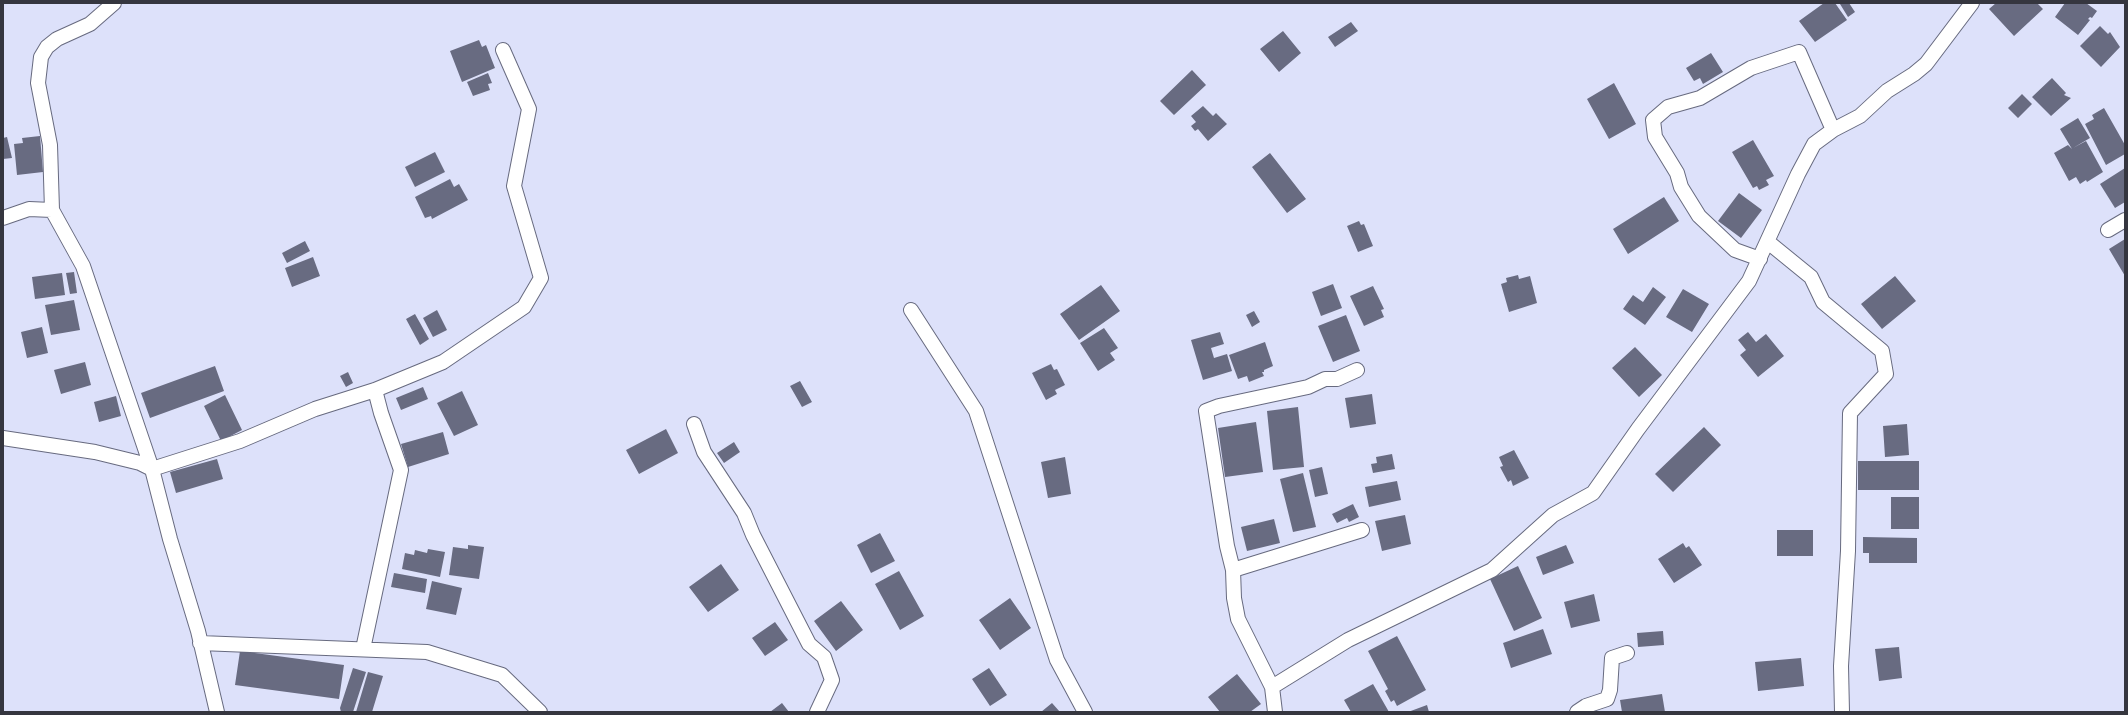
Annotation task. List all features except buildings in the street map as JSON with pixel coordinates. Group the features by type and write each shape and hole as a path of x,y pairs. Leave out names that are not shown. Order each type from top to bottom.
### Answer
{"street":[{"path":"114,3 90,24 57,39 47,47 41,57 38,83 50,145 52,210 83,266 152,469 200,642 217,712"},
{"path":"1272,687 1348,640 1492,570 1553,516 1593,493 1638,429 1749,281 1798,174 1814,144 1832,130 1860,116 1887,91 1914,74 1926,64 1972,3"},
{"path":"3,438 95,452 140,463 152,469 240,441 315,409 375,390 449,358 524,307 541,278 514,186 530,109 502,50"},
{"path":"1760,259 1735,250 1699,216 1681,187 1677,173 1654,137 1653,120 1668,107 1700,98 1751,68 1799,52 1832,130"},
{"path":"3,218 29,209 52,210"},
{"path":"2108,230 2125,220"},
{"path":"1768,242 1811,277 1823,302 1882,351 1886,374 1850,413 1848,551 1841,666 1842,712"},
{"path":"912,310 976,411 1057,660 1085,712"},
{"path":"1275,712 1272,687 1238,620 1234,598 1233,570 1227,546 1206,411 1219,406 1308,387 1325,379 1336,379 1358,370"},
{"path":"363,649 401,470 381,413 375,390"},
{"path":"694,424 704,452 744,513 753,535 809,644 824,657 832,680 817,712"},
{"path":"1233,570 1362,530"},
{"path":"200,642 427,652 502,675 540,712"},
{"path":"1577,712 1586,706 1607,699 1610,690 1612,658 1627,654"}]}
